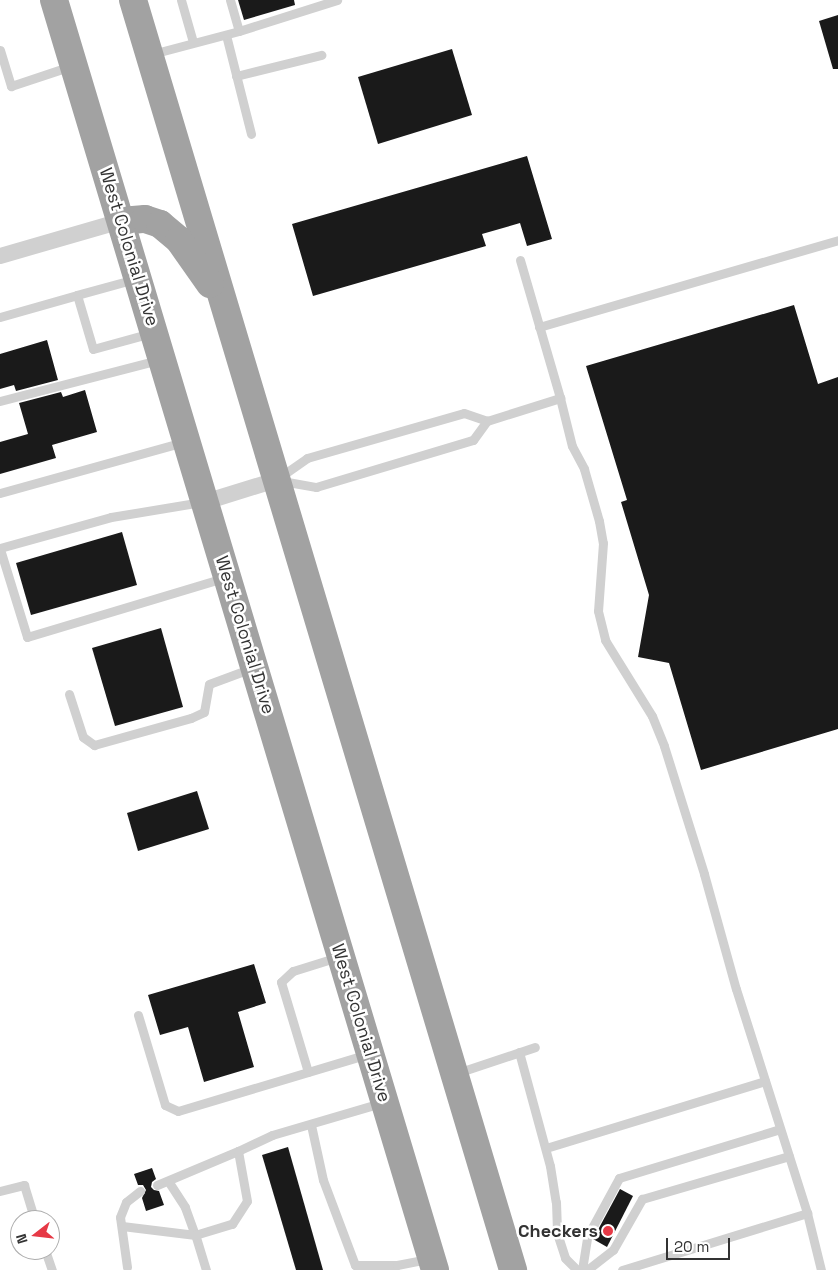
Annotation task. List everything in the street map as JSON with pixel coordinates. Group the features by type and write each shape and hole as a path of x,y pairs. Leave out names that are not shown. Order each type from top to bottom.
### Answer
{"highway":[{"name":"West Colonial Drive","path":"54,0 433,1264"},
{"path":"134,0 513,1270"},
{"path":"121,221 145,220 160,224 179,240 223,301"}],"street":[{"path":"0,256 121,221"},
{"path":"205,502 276,480"}],"lane":[{"path":"181,0 193,42"},
{"path":"230,0 240,31"},
{"path":"150,55 240,31 337,0"},
{"path":"226,35 251,134"},
{"path":"0,50 11,86 74,65"},
{"path":"236,76 322,55"},
{"path":"539,327 838,240"},
{"path":"520,260 572,446 584,469 599,521 603,543 598,611 605,640 652,716 664,746 765,1081 807,1213 821,1270"},
{"path":"0,317 138,278"},
{"path":"77,296 93,349 154,332"},
{"path":"0,401 162,359"},
{"path":"276,480 316,487 473,440 487,421 560,398"},
{"path":"276,480 307,458 464,413 487,421"},
{"path":"0,494 187,441"},
{"path":"205,502 111,517 0,549 27,637 228,577"},
{"path":"69,694 83,737 94,745 191,718 204,712 209,684 255,667"},
{"path":"308,1072 281,982 293,971 342,956"},
{"path":"138,1015 165,1105 178,1111 371,1054"},
{"path":"454,1074 535,1047"},
{"path":"519,1052 546,1148 556,1202 557,1232 565,1258 577,1270"},
{"path":"546,1148 765,1081"},
{"path":"158,1185 272,1135 385,1102"},
{"path":"311,1125 323,1180 356,1267 433,1264"},
{"path":"582,1270 587,1237 619,1178 780,1129"},
{"path":"122,1226 195,1234 232,1224 247,1201 238,1151"},
{"path":"587,1270 613,1250 642,1199 789,1156"},
{"path":"168,1181 185,1207 206,1270"},
{"path":"0,1191 24,1185 32,1210"},
{"path":"127,1267 120,1217 126,1202 140,1191"},
{"path":"622,1270 807,1213"}],"building":[{"path":"238,0 294,0 295,5 244,20"},
{"path":"838,15 838,69 833,69 819,21"},
{"path":"452,49 472,115 378,144 358,77"},
{"path":"527,156 552,239 527,246 520,223 482,234 486,246 313,296 292,224"},
{"path":"794,305 818,384 838,377 838,729 701,770 669,663 638,657 649,595 621,502 627,500 586,366"},
{"path":"47,340 58,380 16,391 14,385 0,389 0,354"},
{"path":"85,390 97,432 52,445 56,458 0,474 0,442 28,434 19,403 61,392 63,397"},
{"path":"122,532 137,585 31,615 16,563"},
{"path":"161,628 183,707 115,726 92,648"},
{"path":"197,791 209,829 138,851 127,813"},
{"path":"254,964 266,1003 238,1012 254,1067 204,1082 188,1027 160,1035 148,995"},
{"path":"288,1147 323,1270 296,1270 262,1155"},
{"path":"152,1168 156,1179 152,1182 151,1187 159,1191 164,1205 146,1211 142,1198 146,1190 143,1185 138,1185 134,1174"},
{"path":"620,1189 633,1196 607,1247 593,1239"}],"place":[{"name":"Checkers","path":"608,1231"}]}
